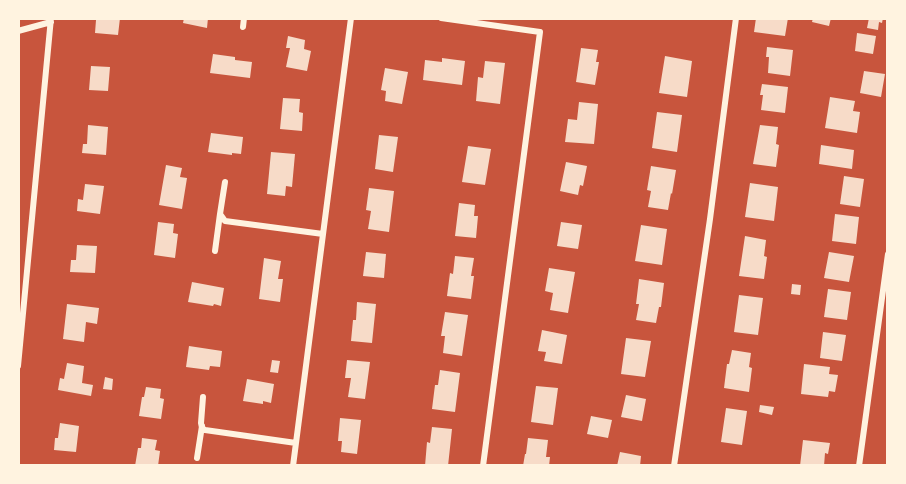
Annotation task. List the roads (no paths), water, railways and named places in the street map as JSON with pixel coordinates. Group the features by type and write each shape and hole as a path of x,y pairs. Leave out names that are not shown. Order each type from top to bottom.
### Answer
{"street":[{"path":"243,27 244,18"},
{"path":"293,466 351,18"},
{"path":"441,18 540,32 483,466"},
{"path":"674,466 736,18"},
{"path":"18,31 51,20 18,366"},
{"path":"214,251 225,182"},
{"path":"220,214 228,222 323,234"},
{"path":"859,466 888,254"},
{"path":"197,458 202,426 203,397"},
{"path":"202,426 207,431 296,443"}]}
